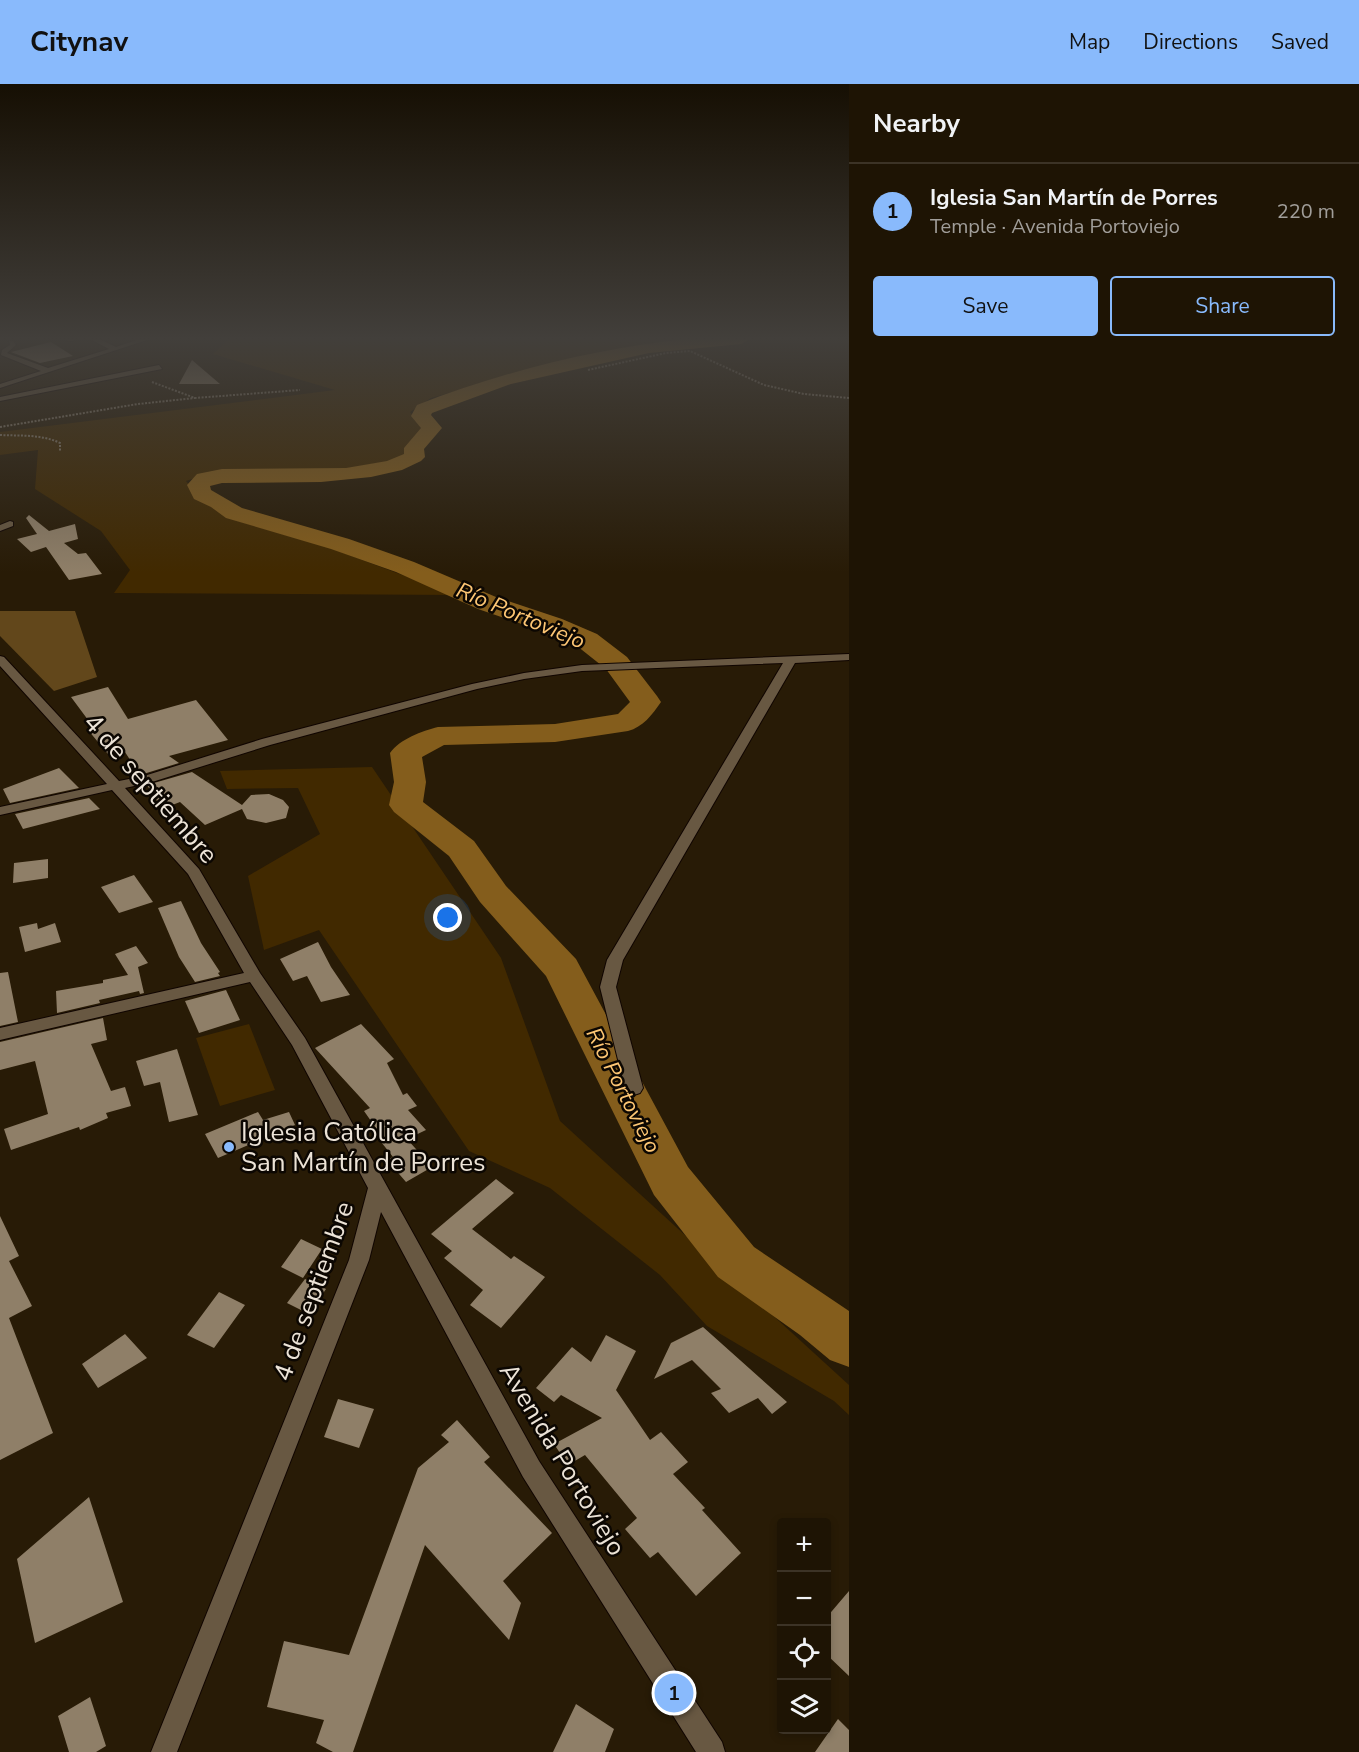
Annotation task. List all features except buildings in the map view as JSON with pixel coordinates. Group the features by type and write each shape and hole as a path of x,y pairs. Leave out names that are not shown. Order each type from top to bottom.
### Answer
{"street":[{"path":"0,528 10,524"},
{"path":"0,811 147,779 266,742 476,686 582,668 849,657"},
{"name":"4 de septiembre","path":"0,659 194,872 254,976 299,1042 377,1188 359,1260 164,1752"},
{"path":"634,1088 608,987 615,960 791,659"},
{"path":"0,1034 254,976"},
{"name":"Avenida Portoviejo","path":"377,1188 531,1469 712,1752"}],"path":[{"path":"0,427 61,417"},
{"path":"0,435 52,439 60,443 60,452"}],"shaded area":[{"path":"121,417 414,417 423,428 401,459 349,468 211,473 186,481 202,501 238,521 330,548 456,595 114,593 130,570 101,531 35,489 38,450 0,455 0,432"},
{"path":"0,611 75,611 97,677 54,691 0,636"},
{"path":"372,767 501,958 560,1121 849,1385 849,1415 834,1401 707,1326 660,1275 550,1188 469,1151 319,930 264,950 248,876 320,834 298,788 227,789 220,771"},
{"path":"249,1024 275,1090 220,1106 196,1038"}],"waterway":[{"name":"Río Portoviejo","path":"422,417 432,428 414,448 414,457 394,465 371,471 321,476 222,476 205,479 198,485 202,494 219,502 234,513 340,544 405,567 487,603 552,625 587,640 617,663 646,702 628,722 555,733 438,736 406,753 410,782 406,805 462,849 493,894 562,969 671,1181 736,1262 818,1318 849,1343"}],"place":[{"name":"Iglesia Católica San Martín de Porres","path":"229,1147"},
{"name":"Iglesia San Martín de Porres","path":"674,1693"}]}
